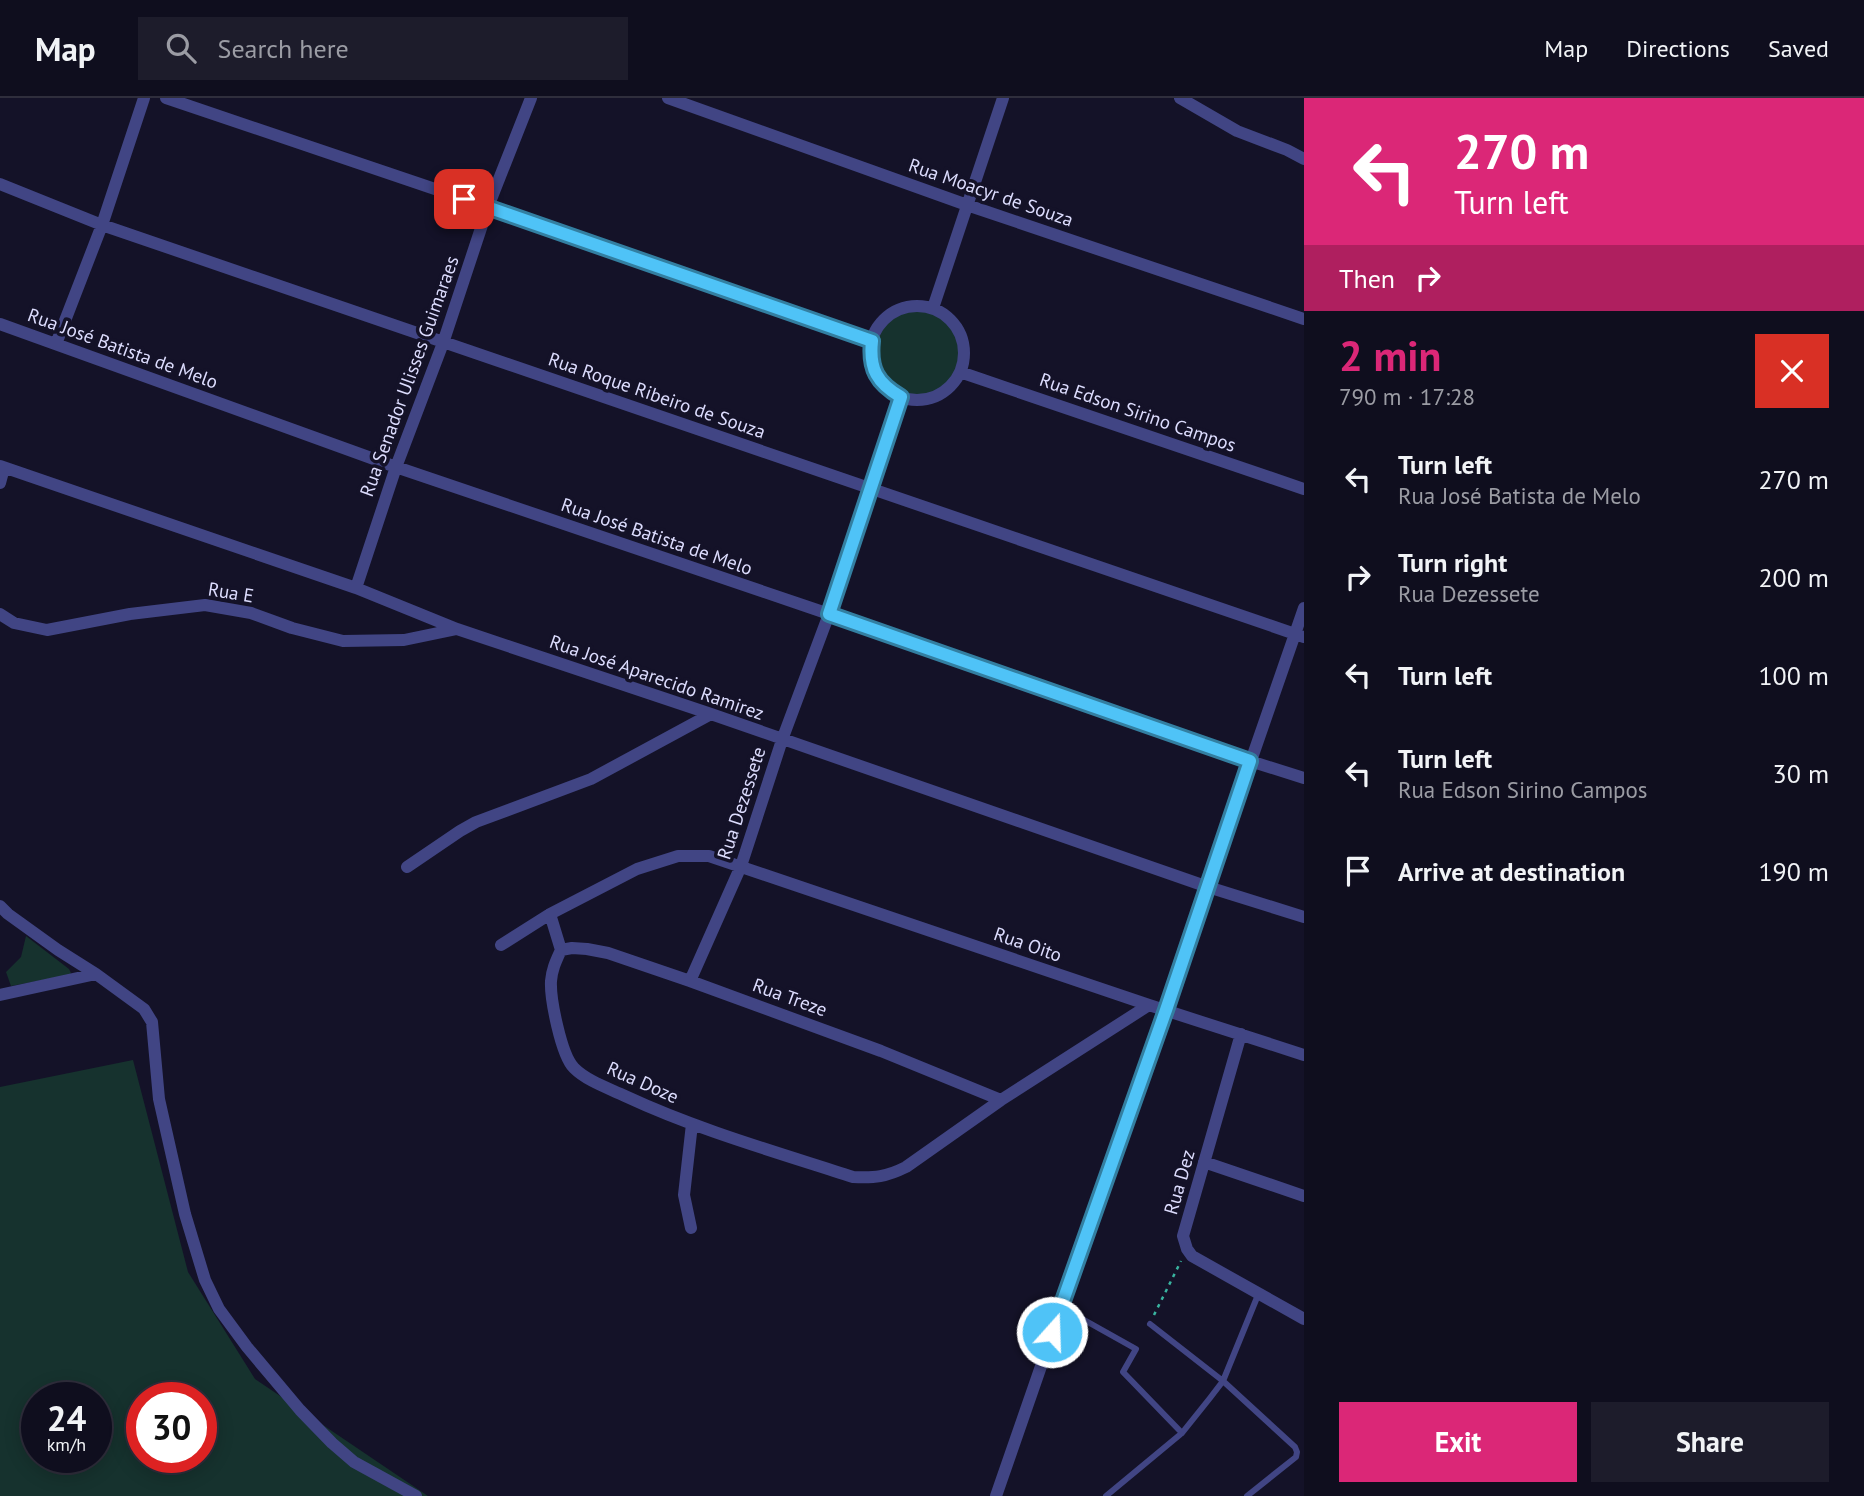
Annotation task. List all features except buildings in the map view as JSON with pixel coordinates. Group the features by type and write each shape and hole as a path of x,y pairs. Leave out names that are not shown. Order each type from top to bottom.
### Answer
{"street":[{"path":"56,344 102,225 144,98"},
{"path":"166,98 872,341"},
{"name":"Rua Senador Ulisses Guimaraes","path":"356,588 488,207 531,98"},
{"name":"Rua Moacyr de Souza","path":"668,98 967,205 1304,319"},
{"path":"933,309 1003,98"},
{"path":"1180,98 1237,131 1304,159"},
{"name":"Rua Roque Ribeiro de Souza","path":"0,184 102,225 1300,636"},
{"path":"917,306 933,309 946,316 957,327 963,341 964,357 960,372 953,384 942,393 915,400 901,397 879,380 870,354 872,341 878,327 889,315 902,308 917,306"},
{"name":"Rua José Batista de Melo","path":"0,324 396,467 1304,778"},
{"name":"Rua Edson Sirino Campos","path":"960,372 1304,489"},
{"name":"Rua Dezessete","path":"690,981 741,866 901,397"},
{"path":"0,483 2,467"},
{"name":"Rua José Aparecido Ramirez","path":"2,467 356,588 457,629 1208,887 1304,917"},
{"name":"Rua E","path":"0,614 14,623 47,631 130,614 205,605 251,613 292,628 343,641 404,640 457,629"},
{"path":"996,1496 1250,761 1300,636 1304,608"},
{"path":"407,867 477,822 591,779 712,715"},
{"name":"Rua Oito","path":"501,945 550,914 637,869 678,856 709,856 1304,1055"},
{"path":"0,906 144,1009 152,1022 159,1099 185,1214 205,1280 219,1309 300,1410 332,1443 354,1462 416,1496"},
{"path":"550,914 561,950"},
{"name":"Rua Treze","path":"561,950 572,948 608,953 881,1051 1001,1100"},
{"name":"Rua Doze","path":"561,950 553,965 550,984 564,1053 573,1068 657,1111 692,1124 853,1177 876,1178 906,1167 1001,1100"},
{"path":"0,995 96,974"},
{"path":"1001,1100 1149,1005"},
{"name":"Rua Dez","path":"1187,1249 1184,1236 1241,1034"},
{"path":"691,1228 684,1195 692,1124"},
{"path":"1205,1162 1304,1196"},
{"path":"1187,1249 1192,1256 1304,1319"}],"lane":[{"path":"1106,1496 1182,1433 1223,1381 1258,1295"},
{"path":"1061,1307 1136,1349 1123,1371 1182,1433"},
{"path":"1150,1325 1223,1381 1295,1447 1296,1457 1247,1496"}],"path":[{"path":"1150,1325 1187,1249"}],"green space":[{"path":"918,309 935,313 949,322 958,336 962,353 958,370 949,384 935,393 918,397 901,393 887,384 878,370 874,353 878,336 887,322 901,313"},
{"path":"26,936 71,973 11,986 6,972 21,957"},
{"path":"133,1060 188,1272 255,1379 428,1496 0,1496 0,1087"}],"route":[{"path":"464,199 872,341 870,354 879,380 901,397 829,614 1250,761 1166,1010 1052,1332"}]}
